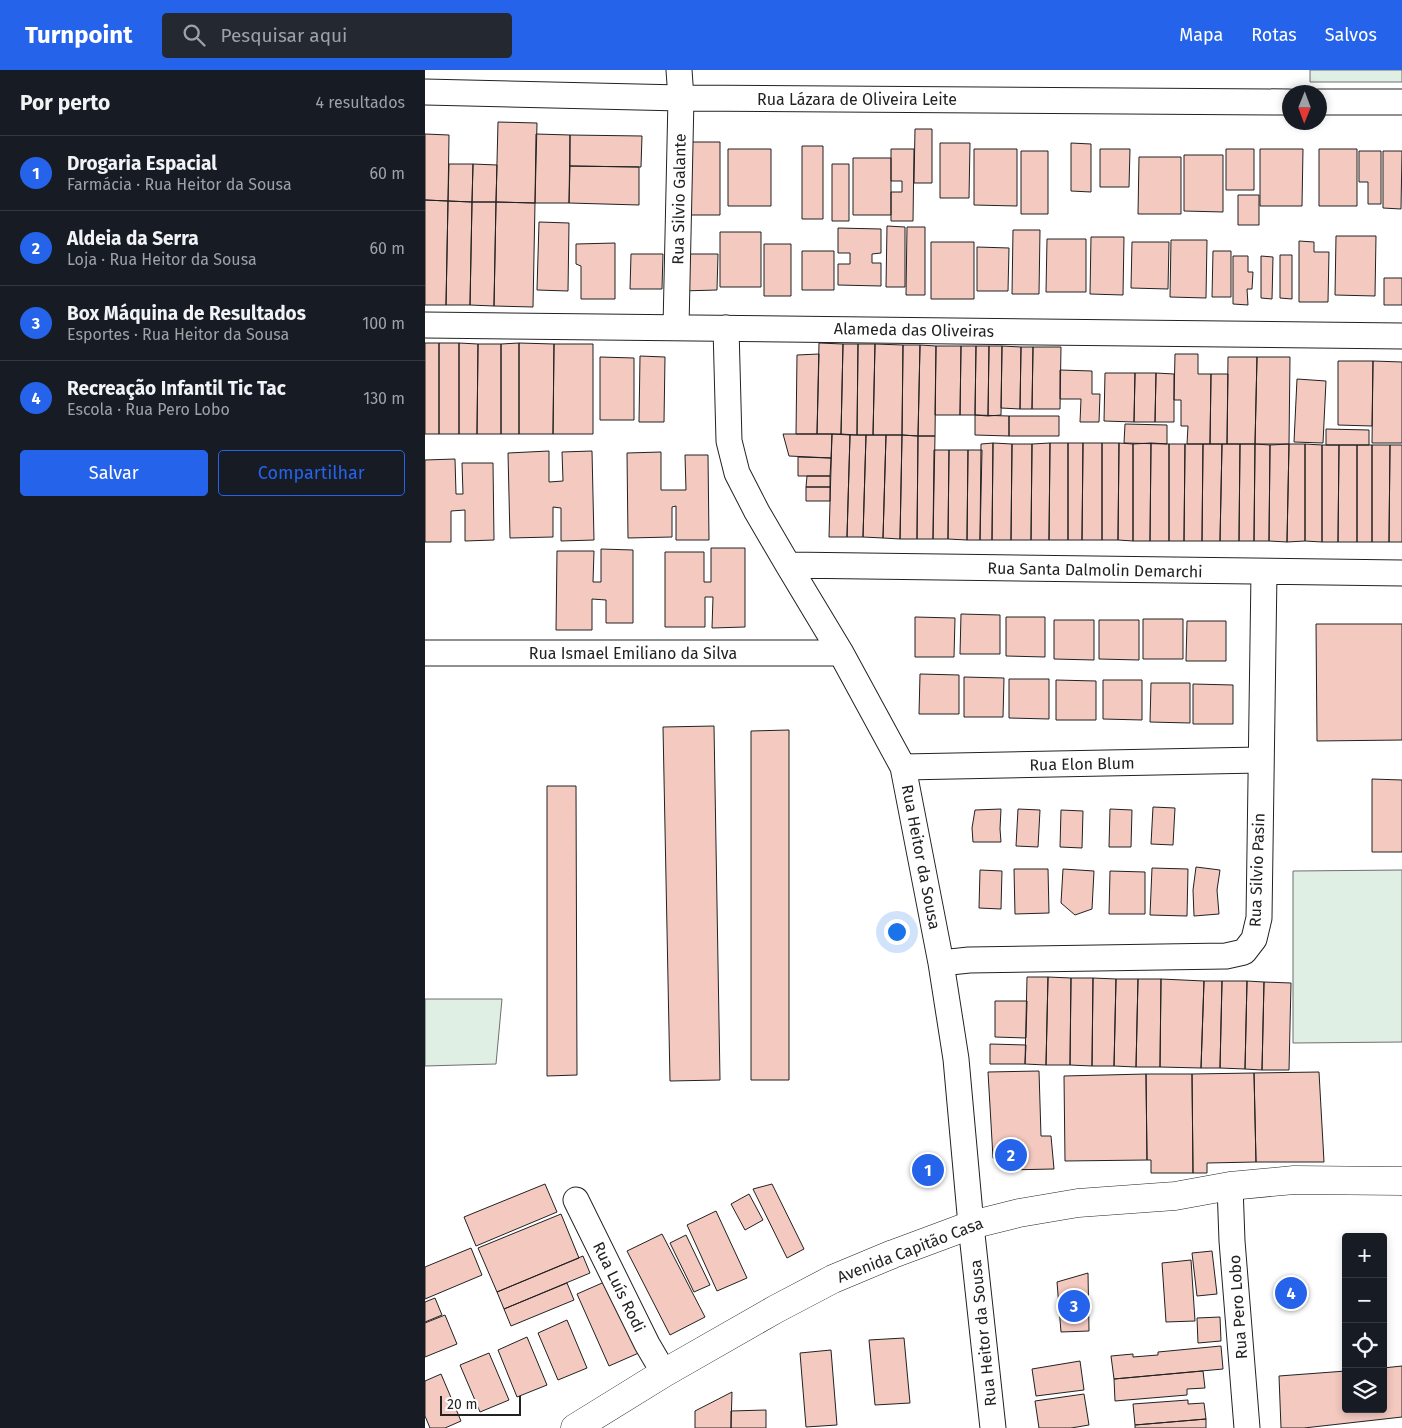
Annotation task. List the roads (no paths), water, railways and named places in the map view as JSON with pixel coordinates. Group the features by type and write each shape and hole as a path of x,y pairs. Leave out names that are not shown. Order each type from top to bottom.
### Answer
{"main road":[{"name":"Avenida Capitão Casa","path":"575,1428 776,1309 833,1280 902,1250 971,1225 1019,1213 1078,1203 1175,1196 1230,1186 1294,1180 1402,1180"},
{"path":"1230,1186 1301,1199 1350,1197 1402,1187"}],"street":[{"name":"Rua Silvio Galante","path":"676,327 681,98 679,70"},
{"name":"Rua Lázara de Oliveira Leite","path":"425,92 681,98 1282,102"},
{"path":"1327,102 1402,102"},
{"name":"Alameda das Oliveiras","path":"425,325 1402,336"},
{"name":"Rua Heitor da Sousa","path":"726,328 729,440 737,473 757,512 841,654 903,767 941,963 956,1059 971,1225 993,1428"},
{"name":"Rua Santa Dalmolin Demarchi","path":"787,565 1402,573"},
{"name":"Rua Silvio Pasin","path":"941,963 969,960 1226,956 1244,952 1254,939 1259,918 1264,572"},
{"name":"Rua Ismael Emiliano da Silva","path":"425,653 841,654"},
{"name":"Rua Elon Blum","path":"903,767 1260,760"},
{"name":"Rua Pero Lobo","path":"1230,1186 1247,1428"},
{"name":"Rua Luís Rodi","path":"576,1200 647,1344 665,1373"}],"place":[{"name":"Aldeia da Serra","path":"1011,1155"},
{"name":"Drogaria Espacial","path":"928,1170"},
{"name":"Recreação Infantil Tic Tac","path":"1291,1293"},
{"name":"Box Máquina de Resultados","path":"1074,1306"}]}
